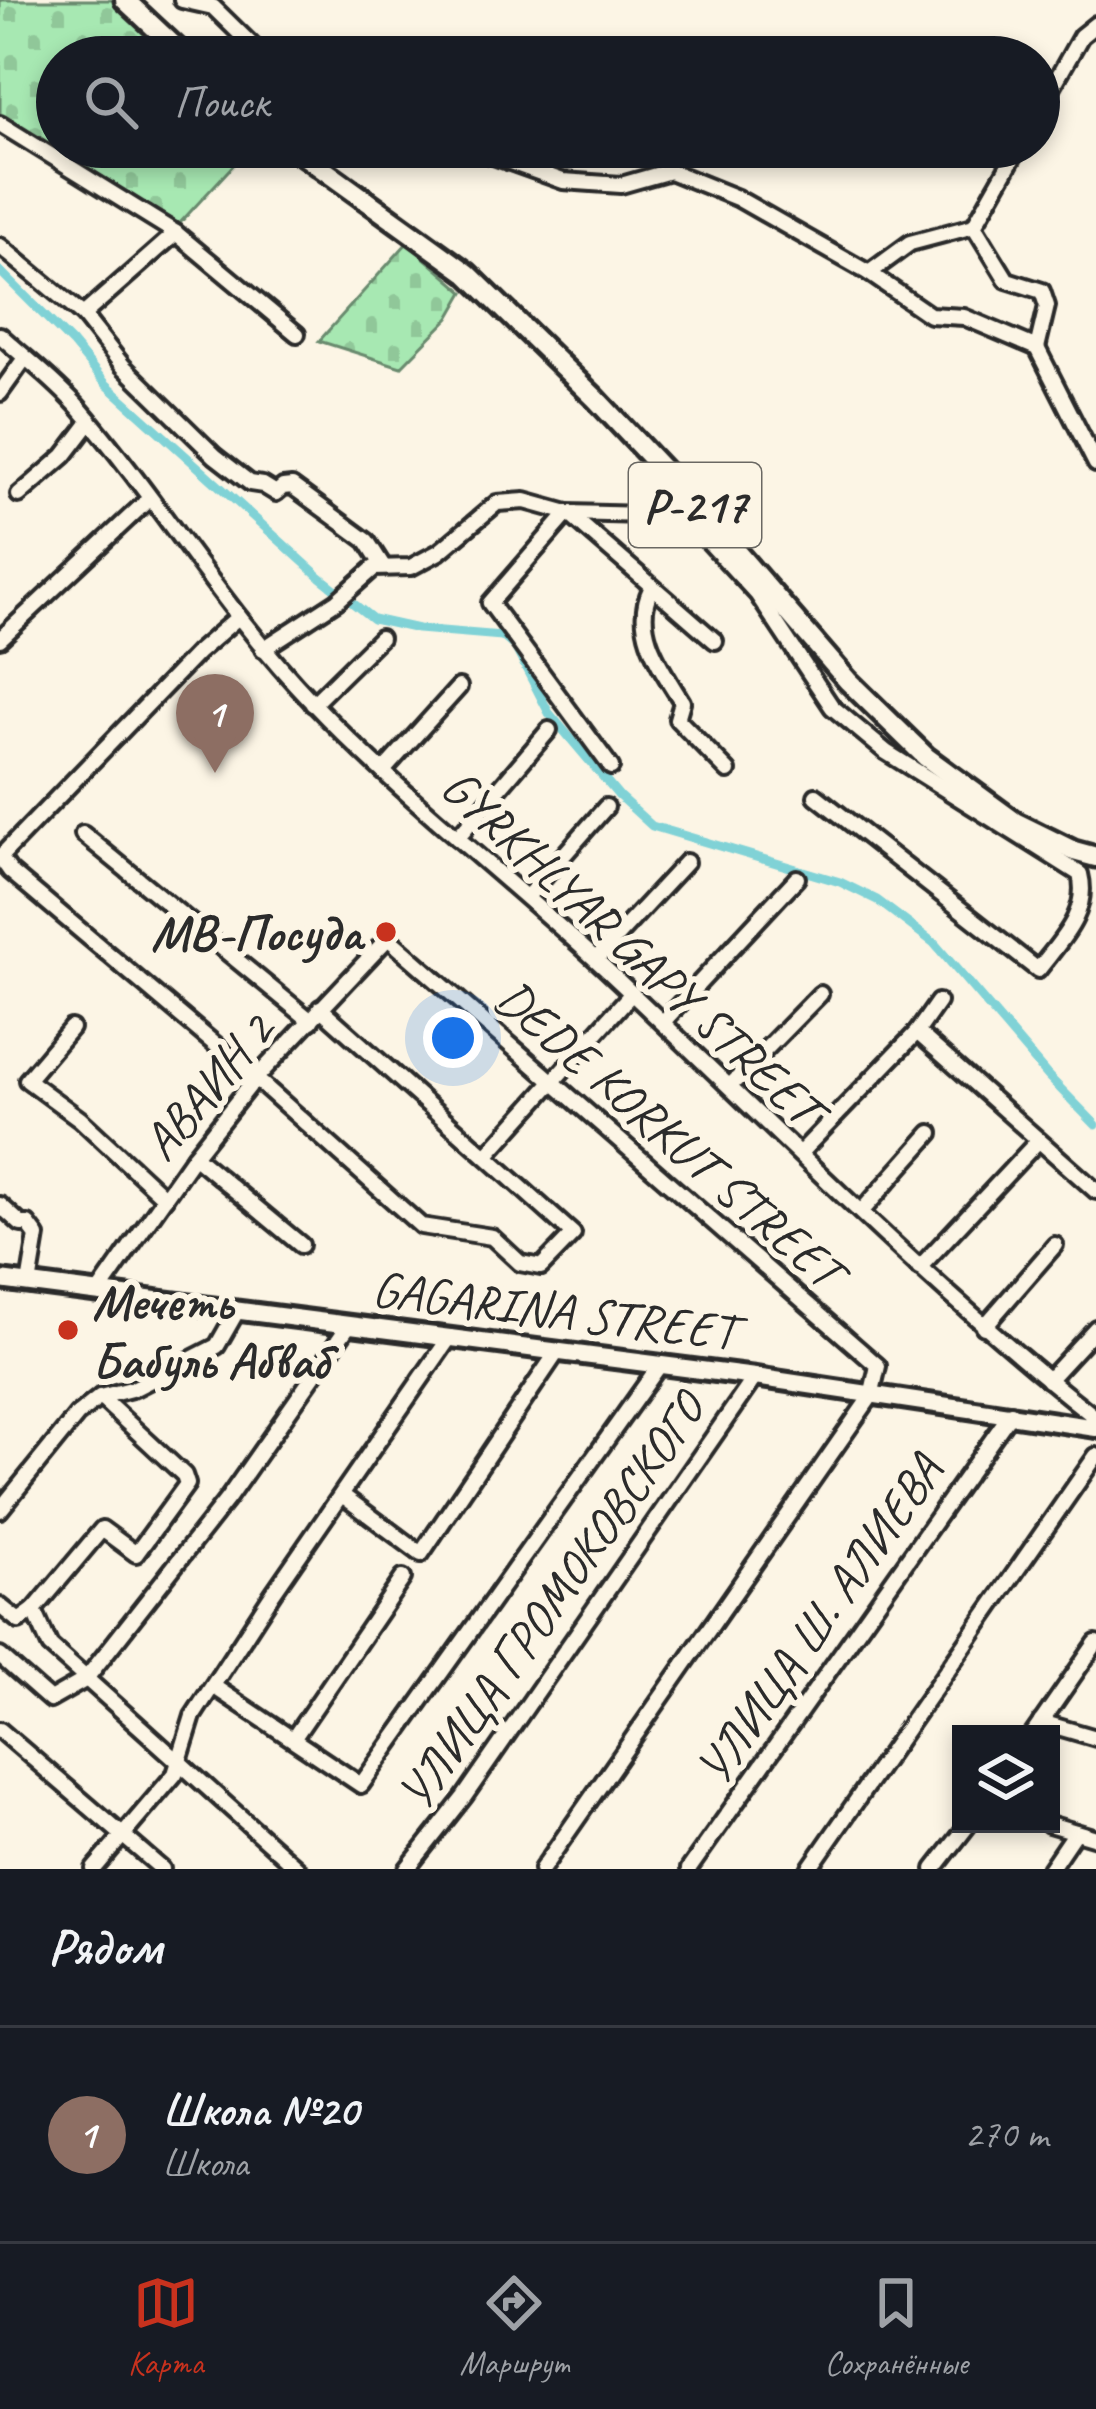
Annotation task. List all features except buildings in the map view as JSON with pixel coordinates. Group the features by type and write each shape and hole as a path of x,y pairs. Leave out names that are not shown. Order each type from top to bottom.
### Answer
{"highway":[{"path":"125,0 164,36"},
{"name":"Р-217","path":"321,168 466,273 596,399 694,503 848,681 926,757 1015,822 1096,857"}],"main road":[{"name":"GAGARINA STREET","path":"0,1280 755,1377 1096,1428"}],"street":[{"path":"182,0 213,7 243,36"},
{"path":"1060,74 1081,37 1096,24"},
{"path":"0,124 36,146"},
{"path":"71,168 176,233 297,334"},
{"path":"527,168 563,181 621,185 670,171 737,198 930,315 964,317 1037,348 1096,464"},
{"path":"869,274 910,243 974,226 1006,168"},
{"path":"974,226 1006,280 1042,292 1047,306 1037,348"},
{"path":"83,315 176,233"},
{"path":"0,246 83,315 123,366 215,456 253,484 277,493 292,486 367,541 382,566"},
{"name":"GYRKHLYAR GAPY STREET","path":"0,335 90,422 237,618 313,704 596,959 919,1268 1096,1418"},
{"path":"0,393 25,358"},
{"path":"20,494 64,456 90,422"},
{"path":"0,639 149,499"},
{"path":"263,649 382,566 399,568 423,562 497,503 525,502 568,513 670,514 691,520 757,594 832,707 886,752 1088,875 1077,918 1038,970 816,796"},
{"path":"670,514 694,503"},
{"path":"568,513 716,641"},
{"path":"568,513 490,603 611,766"},
{"path":"652,590 644,604 646,632 657,662 682,702 677,719 728,771"},
{"path":"83,834 316,1014 573,1234 541,1267 520,1264 492,1237 421,1226 10,871 0,857 198,652 237,618"},
{"path":"313,704 380,638"},
{"path":"383,771 460,687"},
{"path":"457,838 549,730"},
{"path":"527,897 606,807"},
{"path":"596,959 686,862"},
{"path":"663,1022 797,878"},
{"name":"АВАИН 2","path":"98,1293 254,1080 388,938"},
{"name":"DEDE KORKUT STREET","path":"388,938 878,1366 871,1396"},
{"path":"486,1156 632,993"},
{"path":"730,1086 820,994"},
{"path":"800,1153 916,1032 938,1002"},
{"path":"71,1028 27,1080 80,1119 165,1198"},
{"path":"916,1032 1096,1191"},
{"path":"861,1212 931,1133"},
{"path":"919,1268 1037,1142"},
{"path":"194,1156 302,1245"},
{"path":"0,1205 37,1236 29,1284"},
{"path":"984,1327 1055,1245"},
{"path":"0,1510 77,1415 100,1396 135,1388 217,1346 237,1311"},
{"path":"1,1659 50,1700 86,1680 228,1498 350,1324"},
{"path":"1048,1380 1096,1328"},
{"path":"94,1869 181,1762 194,1716 450,1337"},
{"path":"342,1496 422,1554 557,1352"},
{"path":"213,1686 361,1785 659,1366"},
{"name":"УЛИЦА ГРОМОКОВСКОГО","path":"407,1869 464,1797 755,1377"},
{"path":"0,1606 19,1621 34,1610 102,1529 136,1554 187,1484 184,1475 100,1396"},
{"path":"542,1869 871,1396"},
{"name":"УЛИЦА Ш. АЛИЕВА","path":"689,1869 1011,1413"},
{"path":"809,1869 1096,1456"},
{"path":"293,1738 403,1578"},
{"path":"34,1610 50,1646 298,1869"},
{"path":"1039,1725 1096,1643"},
{"path":"0,1730 162,1869"},
{"path":"1060,1732 1096,1738"},
{"path":"1060,1827 1096,1838"},
{"path":"1050,1869 1075,1832"},
{"path":"934,1869 962,1833"}],"green space":[{"path":"0,0 112,0 152,36 36,36 36,139 0,118"},
{"path":"84,168 231,168 179,224"},
{"path":"407,243 464,292 449,318 401,367 319,341"}],"waterway":[{"path":"0,271 106,384 373,619 418,629 502,636 515,647 549,713 619,796 652,826 840,882 877,900 934,943 1096,1125"}],"place":[{"name":"Школа №20","path":"215,773"},
{"name":"МВ-Посуда","path":"386,932"},
{"name":"Мечеть Бабуль Абваб","path":"68,1330"}]}
